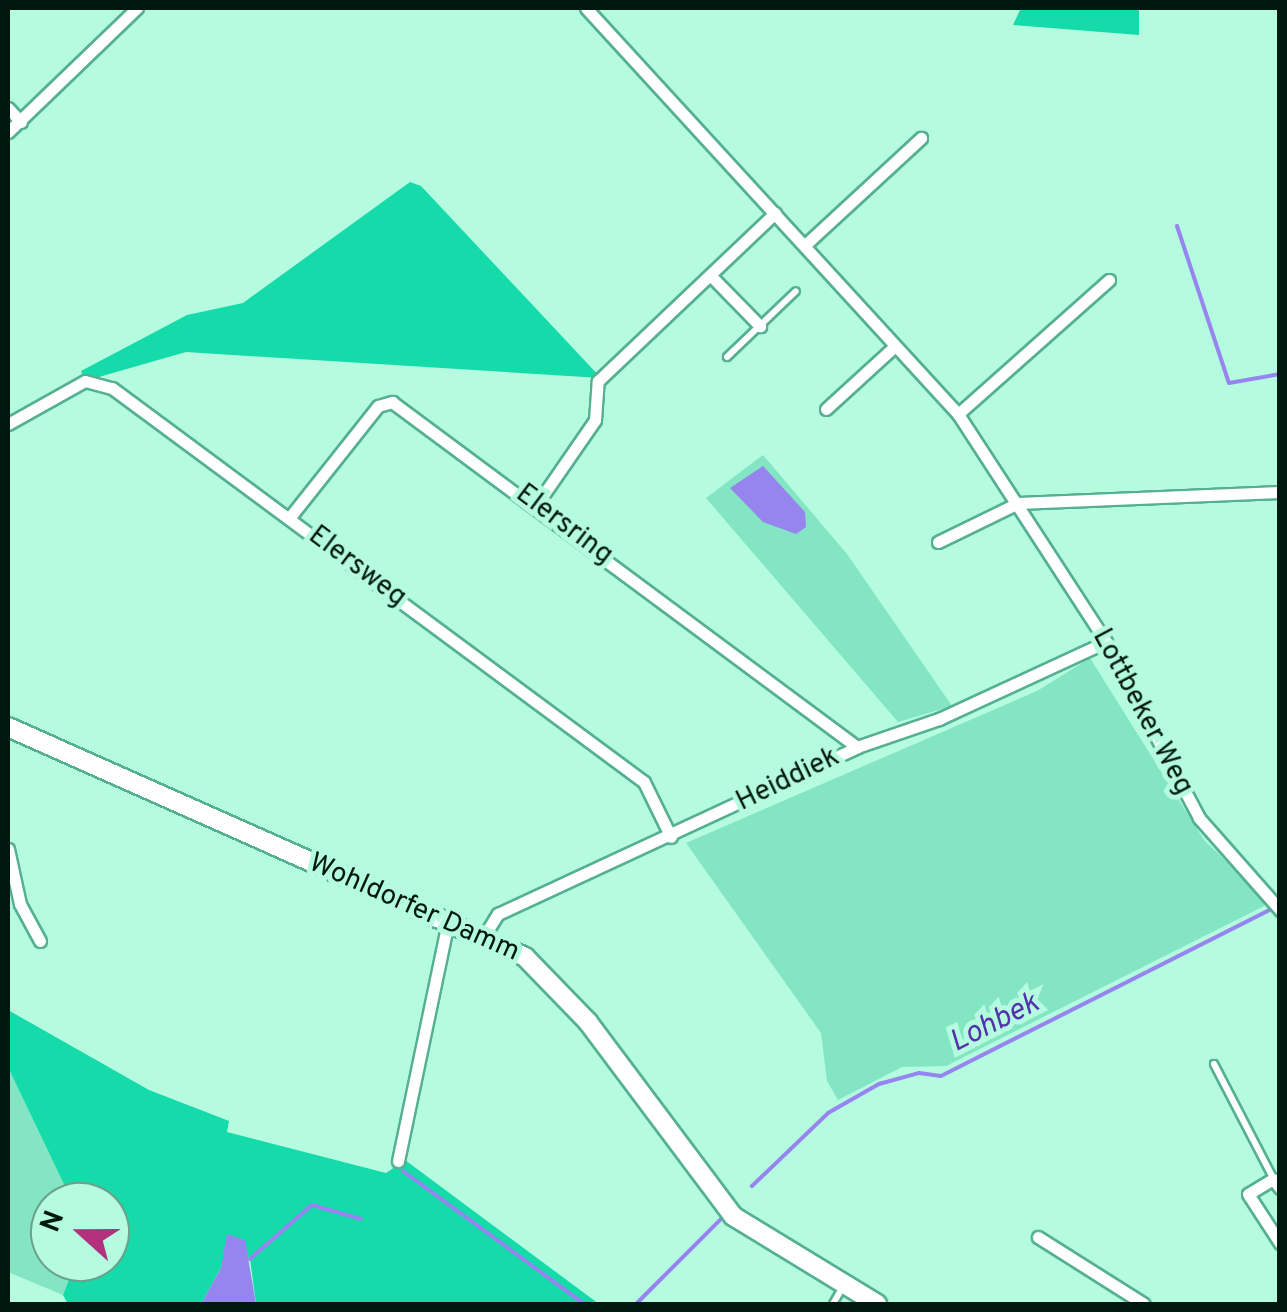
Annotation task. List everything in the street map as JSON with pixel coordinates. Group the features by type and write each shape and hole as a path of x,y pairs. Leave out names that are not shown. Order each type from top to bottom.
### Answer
{"street":[{"path":"8,132 138,8"},
{"name":"Lottbeker Weg","path":"586,8 958,414 1106,642 1199,818 1280,910"},
{"path":"8,108 21,122"},
{"path":"805,245 921,138"},
{"path":"536,504 595,420 598,381 776,213"},
{"path":"712,277 760,326"},
{"path":"958,414 1109,280"},
{"path":"826,410 895,346"},
{"name":"Elersweg","path":"8,424 85,382 112,388 644,782 671,837"},
{"name":"Elersring","path":"290,517 378,406 392,402 536,504 857,747"},
{"path":"938,542 1018,503 1280,492"},
{"name":"Heiddiek","path":"484,936 498,914 671,837 857,747 939,719 1106,642"},
{"name":"Wohldorfer Damm","path":"8,729 526,957 559,986 733,1216 878,1304"},
{"path":"8,850 20,904 40,941"},
{"path":"398,1160 448,921"},
{"path":"1276,1183 1248,1194 1280,1242"},
{"path":"1038,1237 1144,1304"}],"lane":[{"path":"727,358 796,292"},
{"path":"1214,1064 1276,1183"},
{"path":"833,1304 845,1284"}],"green space":[{"path":"1021,8 1139,8 1139,35 1013,25"},
{"path":"410,182 421,186 601,378 186,352 85,381 81,371 187,315 243,303"},
{"path":"763,455 847,554 952,706 898,722 706,498"},
{"path":"1090,658 1204,840 1270,903 946,1066 902,1067 838,1100 827,1081 821,1033 686,843 1037,691"},
{"path":"8,1010 149,1090 229,1121 227,1132 386,1173 405,1160 599,1304 256,1304 250,1259 228,1234 221,1268 201,1304 68,1304 63,1295 68,1282 130,1282 130,1182 63,1182 8,1067"},
{"path":"8,1067 67,1182 30,1182 30,1281 8,1272"},
{"path":"32,1282 68,1282 63,1295"}],"shaded area":[{"path":"763,466 805,512 806,527 796,534 763,522 730,488"},
{"path":"227,1234 245,1240 256,1304 201,1304 221,1268"}],"waterway":[{"path":"1177,226 1229,383 1280,374"},
{"name":"Lohbek","path":"752,1186 828,1113 879,1084 919,1073 941,1076 1274,908"},
{"name":"Lohbek","path":"403,1171 584,1304"},
{"name":"Lohbek","path":"250,1259 312,1205 361,1219"},
{"name":"Lohbek","path":"636,1304 721,1219"}]}
